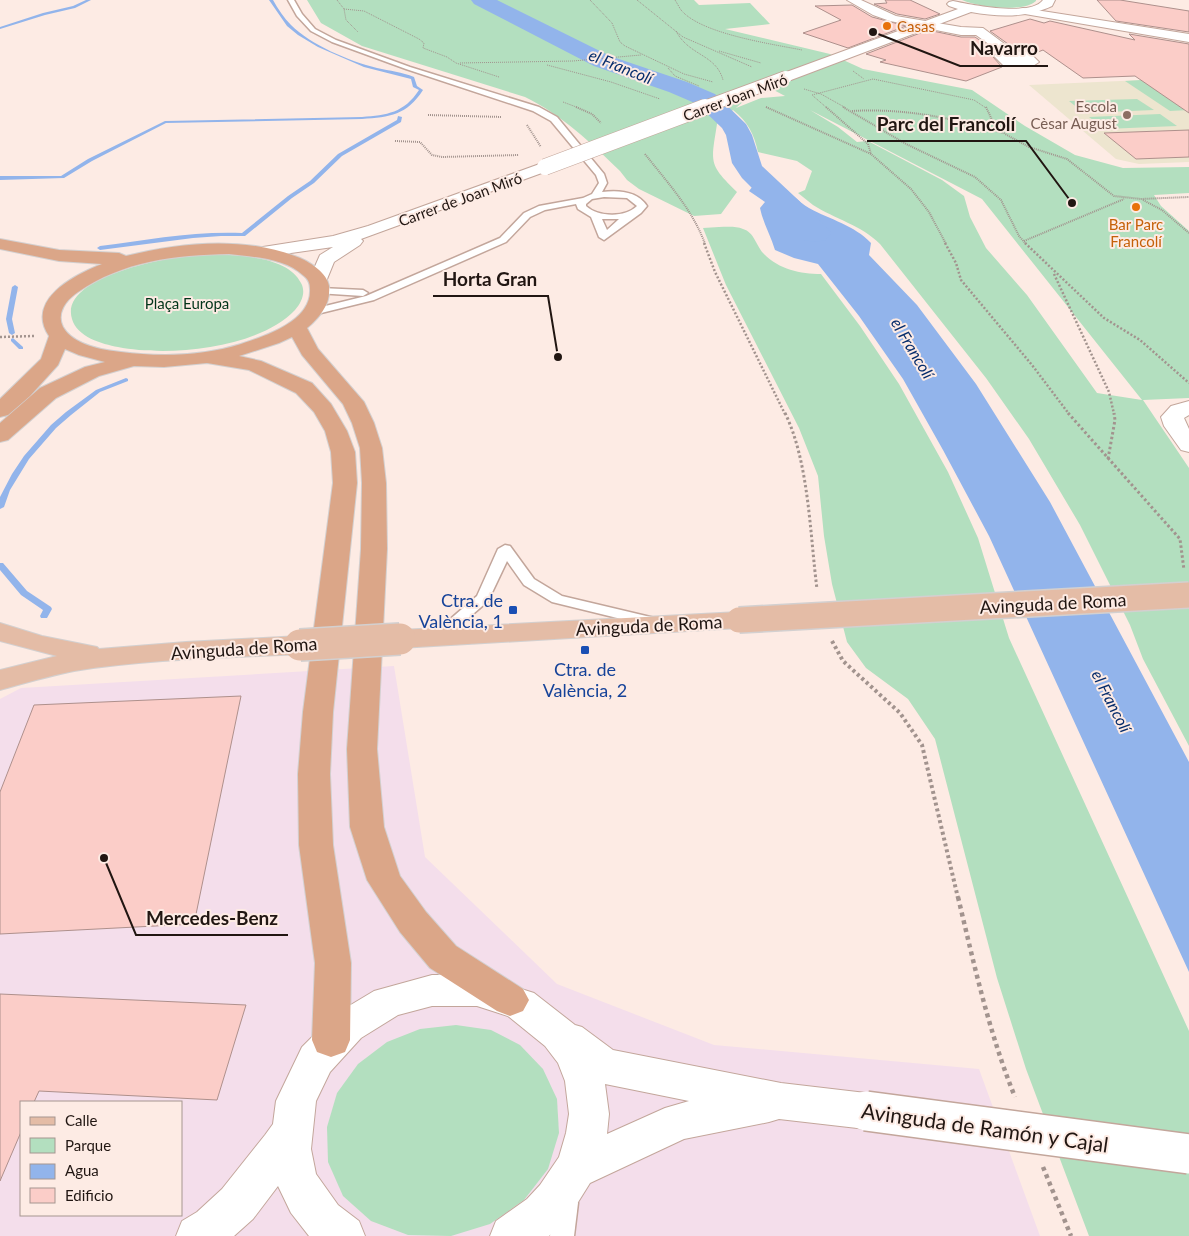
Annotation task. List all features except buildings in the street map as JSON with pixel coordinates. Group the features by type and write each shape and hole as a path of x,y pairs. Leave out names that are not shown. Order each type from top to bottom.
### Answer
{"highway":[{"path":"0,244 52,256 79,259 145,257 208,249 263,252 293,261 312,273 319,285 320,298 313,312 296,326 266,341 207,357 137,360 116,358 82,350 59,336 54,329 51,314 58,300 55,281"},
{"path":"4,260 55,281 91,275 145,257"},
{"path":"296,326 309,351 353,402 363,423 371,448 374,483 374,549 362,750 367,827 384,880 413,922 443,957 510,1000"},
{"path":"0,410 22,391 51,361 59,336"},
{"path":"207,357 254,365 304,388 323,409 336,431 343,452 344,492 318,712 314,774 316,845 333,963 331,1040"},
{"path":"0,435 48,394 92,371 137,360"}],"main road":[{"name":"Avinguda de Roma","path":"0,680 33,669 108,657 739,620 1187,584"},
{"name":"Avinguda de Roma","path":"0,632 38,644 108,657"}],"street":[{"path":"852,0 886,16 961,31 979,31 1011,56"},
{"path":"946,0 970,8 992,11 1023,11 1189,38"},
{"path":"1023,11 1042,7 1052,0"},
{"name":"Carrer Joan Miró","path":"545,167 842,58 970,8"},
{"name":"Carrer de Joan Miró","path":"319,285 326,258 341,243 545,167"},
{"path":"263,252 341,243"},
{"path":"1189,408 1178,411 1172,417 1175,426 1189,445"},
{"path":"343,1236 313,1209 298,1182 291,1156 292,1110 296,1095 306,1073 331,1040 356,1019 395,999 419,992 447,989 484,992 510,1000 527,1008 604,1066 781,1101"},
{"path":"512,1236 538,1218 553,1203 572,1176 584,1147 588,1127 586,1088 575,1056 566,1042 553,1028"},
{"path":"572,1176 679,1121 781,1101"},
{"name":"Avinguda de Ramón y Cajal","path":"781,1101 1189,1154"},
{"path":"198,1236 213,1227 258,1180 290,1135"}],"lane":[{"path":"291,0 299,15 314,30 334,40 408,68 536,109 554,119 600,174 641,202 642,206 637,212 613,217 570,211 536,211"},
{"path":"596,196 603,183 600,174"},
{"path":"313,312 370,298 503,240 518,223 536,211 554,204 614,194 632,197"},
{"path":"584,200 581,207 592,214 601,226 604,237 631,214"},
{"path":"319,285 359,294 389,290"},
{"path":"438,637 483,598 505,549 529,582 557,599 664,625"},
{"path":"562,1236 572,1176"}],"path":[{"path":"337,0 344,9 364,11 419,39 424,43 423,48 447,57 456,63 542,64 602,61 642,55"},
{"path":"590,0 612,23 620,42 642,55 684,74 717,83"},
{"path":"637,0 676,31 755,69"},
{"path":"675,0 678,8 704,25 751,40 803,50"},
{"path":"676,31 680,41 720,69 726,85"},
{"path":"714,50 730,52 766,66"},
{"path":"542,64 611,82 662,100"},
{"path":"872,154 868,144 812,95 821,94 860,80 884,80 982,103 993,122 1005,134"},
{"path":"821,94 906,144 975,177 1001,200 1024,242 1053,271 1104,318 1140,340 1189,383"},
{"path":"766,106 872,154 911,190 929,212 956,263 961,280 1032,366 1076,424 1180,538 1182,566 1187,584"},
{"path":"851,111 892,110 932,114 966,121 1005,134 1023,144 1067,160 1114,196 1141,199 1189,197"},
{"path":"428,114 506,117"},
{"path":"526,124 541,147"},
{"path":"395,141 420,142 432,155 442,157 527,155"},
{"path":"639,150 647,155 675,192 701,233 715,272 791,426 801,459 819,594"},
{"path":"1024,242 1126,198"},
{"path":"1141,199 1151,203 1189,233"},
{"path":"1053,271 1109,392 1116,420 1108,459"},
{"path":"0,337 59,336"},
{"path":"831,639 834,648 857,676 900,713 922,745 977,978 1004,1070 1018,1106"},
{"path":"1041,1161 1071,1236"}],"shaded area":[{"name":"Escola Cèsar August","path":"1189,78 1189,162 1139,164 1116,159 1029,85"},
{"path":"394,666 425,857 557,984 714,1045 979,1069 1040,1236 0,1236 0,699 21,688"}],"green space":[{"path":"307,0 694,0 699,5 750,3 770,24 725,29 830,54 863,69 972,90 1025,126 1075,155 1123,168 1189,167 1189,193 1154,195 1161,206 1189,231 1189,398 1143,400 1189,468 1189,746 1143,659 1130,625 1080,525 1029,439 986,378 880,244 865,232 821,210 798,193 805,190 812,171 797,161 758,152 750,129 733,110 717,124 713,155 716,168 737,192 721,214 694,216 639,189 627,180 620,171 576,130 539,104 525,97 362,46 321,23","holes":["770,88 785,96 761,98 736,108 753,93","810,110 982,199 1142,400 1097,393 1027,295 986,248 970,217 964,196 942,180 868,141 857,142 838,127"]},
{"path":"962,0 1036,1 1021,7 1000,8 978,5"},
{"path":"1157,79 1189,110 1170,111 1125,81"},
{"path":"1137,99 1154,110 1084,113 1069,101"},
{"path":"1160,114 1177,126 1105,129 1089,117"},
{"path":"737,227 750,233 763,253 782,267 797,272 821,274 860,326 899,384 948,472 978,538 1009,638 1189,1031 1189,1236 1089,1236 1026,1069 997,978 935,739 908,699 866,668 847,642 832,584 824,536 818,476 799,428 726,285 703,228"},
{"name":"Plaça Europa","path":"192,255 235,255 267,260 282,265 293,273 301,283 303,293 300,304 279,323 259,334 211,347 186,350 138,350 112,346 91,339 79,331 75,325 72,319 72,304 81,292 97,281 139,265"},
{"path":"456,1025 491,1030 520,1045 543,1069 557,1099 559,1133 548,1169 524,1200 490,1224 451,1236 408,1235 371,1221 343,1196 328,1162 327,1127 337,1093 358,1064 387,1042 420,1029"}],"water":[{"path":"778,184 805,206 850,227 871,243 869,255 917,305 976,384 1050,502 1189,762 1189,972 989,536 903,379 859,316 818,264 794,258 775,250 760,208 765,202 749,191 753,186"}],"waterway":[{"path":"0,28 74,7 89,0"},
{"path":"0,178 62,177 90,160 165,122 362,118 396,113 410,105 416,98 421,90 415,87 413,78 404,74 366,66 309,41 289,25 271,0"},
{"name":"el Francolí","path":"481,0 602,61 678,87 706,99 733,124 739,135 746,163 752,172 815,233"},
{"path":"100,248 193,236 243,235 290,197 312,182 340,155 399,121 400,117"},
{"path":"12,333 9,319 15,287"},
{"path":"13,340 21,348"},
{"path":"0,507 6,490 15,474 27,457 54,427 68,413 98,391 126,380"},
{"path":"0,565 24,593 48,609 44,616"}],"place":[{"name":"Casas","path":"887,26"},
{"name":"Navarro","path":"873,32"},
{"name":"Escola Cèsar August","path":"1127,115"},
{"name":"Parc del Francolí","path":"1072,203"},
{"name":"Bar Parc Francolí","path":"1136,207"},
{"name":"Horta Gran","path":"558,357"},
{"name":"Ctra. de València, 1","path":"513,610"},
{"name":"Ctra. de València, 2","path":"585,650"},
{"name":"Mercedes-Benz","path":"104,858"}]}
